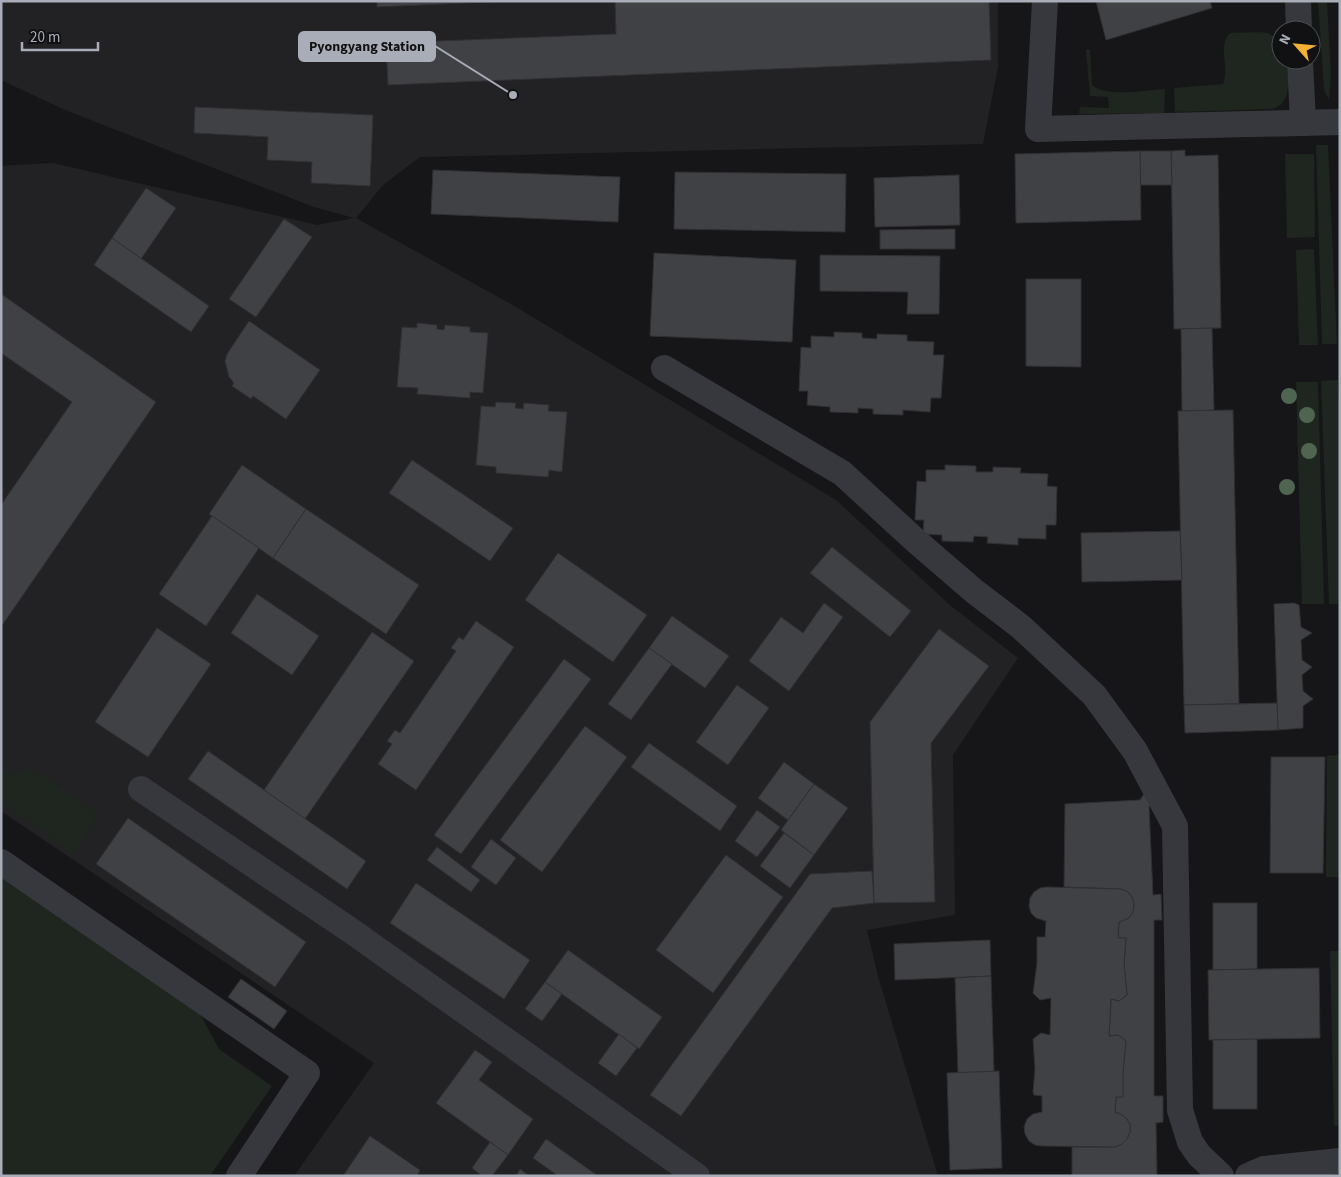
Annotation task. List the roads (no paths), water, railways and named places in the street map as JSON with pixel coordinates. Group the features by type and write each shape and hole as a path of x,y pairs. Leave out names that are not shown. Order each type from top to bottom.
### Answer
{"street":[{"path":"1045,1 1038,129 1340,122"},
{"path":"1298,1 1299,20"},
{"path":"1300,70 1303,123"},
{"path":"664,368 842,473 952,572 1021,627 1094,695 1135,752 1175,826 1180,1110 1190,1142 1199,1155 1221,1176"},
{"path":"141,789 350,930 696,1176"},
{"path":"1,862 308,1073 239,1176"},
{"path":"1248,1176 1264,1169 1340,1161"}],"place":[{"name":"Pyongyang Station","path":"513,95"}]}
